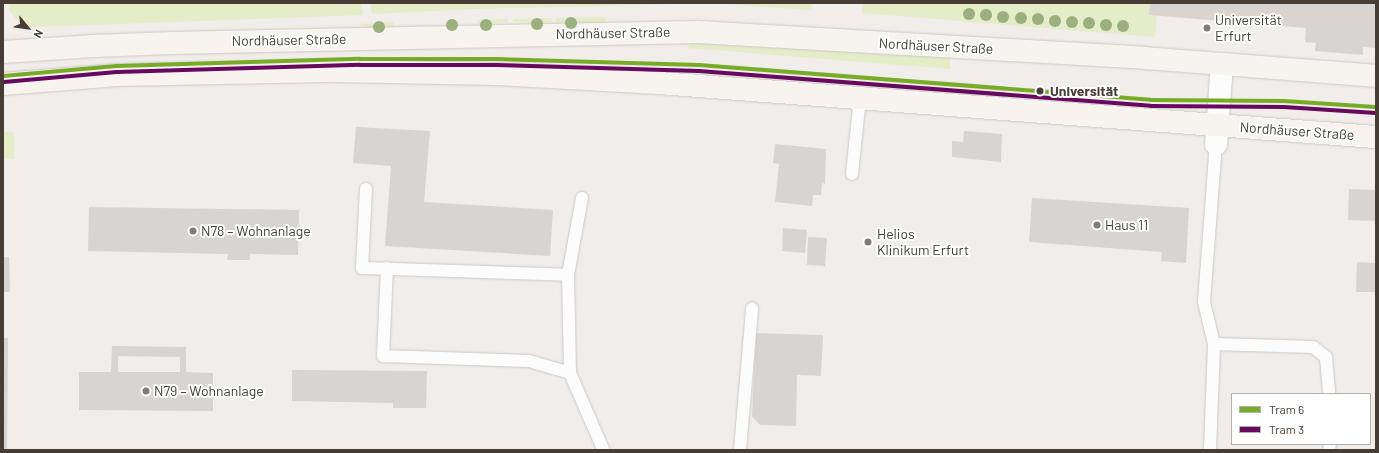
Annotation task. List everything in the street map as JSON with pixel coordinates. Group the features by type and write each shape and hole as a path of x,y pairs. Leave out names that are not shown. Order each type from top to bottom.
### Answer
{"main road":[{"name":"Nordhäuser Straße","path":"3,52 172,43 698,32 1222,64 1376,76"},
{"name":"Nordhäuser Straße","path":"3,84 118,75 351,71 497,74 659,83 860,98 1217,134 1376,137"}],"street":[{"path":"1217,134 1222,64"}],"lane":[{"path":"852,174 860,98"},
{"path":"1210,450 1214,344 1204,302 1217,134"},
{"path":"366,189 362,268 568,275"},
{"path":"582,198 568,275 570,373 604,450"},
{"path":"387,268 383,356 529,360 570,373"},
{"path":"740,450 752,309"},
{"path":"1214,344 1313,347 1326,357 1329,393"}],"green space":[{"path":"8,3 361,3 363,15 32,27 24,25 15,18 10,11"},
{"path":"370,3 674,4 475,9 372,14"},
{"path":"681,3 812,3 811,10 726,4"},
{"path":"863,3 1150,3 1157,16 1155,37 862,13"},
{"path":"552,18 552,22 545,22 543,30 534,29 529,22 513,22 513,19"},
{"path":"556,18 606,18 606,23 604,25 568,30 564,22 556,22"},
{"path":"508,19 508,22 493,23 490,30 482,30 477,20"},
{"path":"394,22 391,31 374,32 359,24"},
{"path":"709,41 950,54 950,69 688,48 690,43"},
{"path":"3,132 14,132 14,159 3,159"}],"building":[{"path":"1150,3 1376,3 1375,48 1363,47 1363,55 1315,51 1316,43 1305,42 1306,28 1149,15"},
{"path":"356,127 430,131 424,202 553,210 550,256 385,246 391,166 353,163"},
{"path":"964,131 1002,134 1001,162 952,157 952,141 963,142"},
{"path":"775,144 826,149 825,184 822,183 821,195 813,195 812,206 775,202 779,164 773,163"},
{"path":"1349,189 1376,190 1376,221 1348,220"},
{"name":"Haus 11","path":"1032,198 1189,208 1186,263 1161,261 1162,252 1029,242"},
{"name":"N78 – Wohnanlage","path":"89,207 299,210 298,255 250,254 250,260 227,260 228,254 88,251"},
{"path":"783,228 807,230 805,253 782,251"},
{"path":"808,237 827,238 825,266 807,265"},
{"path":"3,257 9,257 10,292 3,292"},
{"path":"1357,262 1376,263 1376,292 1356,292"},
{"path":"756,333 823,335 821,376 797,375 796,426 760,425 752,416"},
{"path":"3,338 8,338 7,450 3,450"},
{"name":"N79 – Wohnanlage","path":"112,346 186,347 186,372 213,373 213,411 79,410 79,372 111,372","holes":["118,356 180,357 180,372 118,372"]},
{"path":"292,370 427,371 426,408 393,408 393,403 292,401"}],"tram line":[{"name":"6","path":"3,76 117,66 360,59 497,59 699,65 1151,100 1284,101 1376,107"},
{"name":"3","path":"4,82 117,72 360,65 497,65 699,71 1151,106 1284,107 1376,113"}],"place":[{"name":"Universität Erfurt","path":"1207,28"},
{"name":"Universität","path":"1040,91"},
{"name":"Haus 11","path":"1097,225"},
{"name":"N78 – Wohnanlage","path":"193,231"},
{"name":"Helios Klinikum Erfurt","path":"868,242"},
{"name":"N79 – Wohnanlage","path":"146,391"}]}
